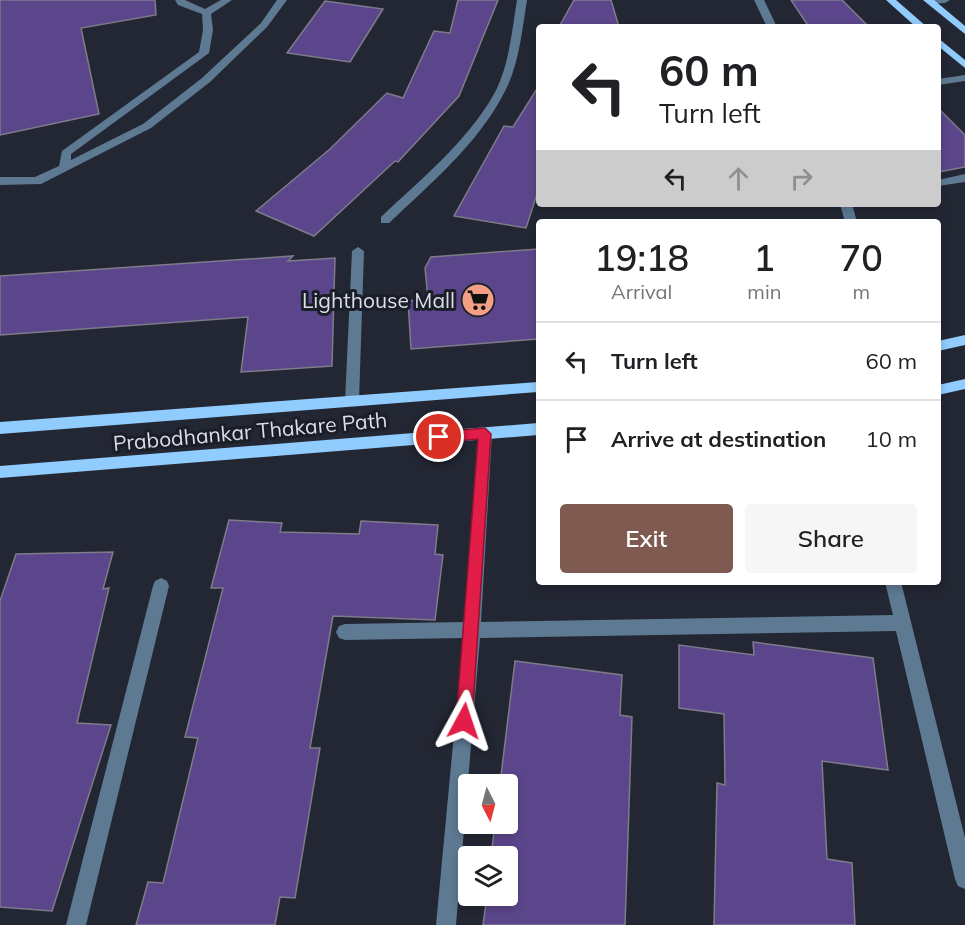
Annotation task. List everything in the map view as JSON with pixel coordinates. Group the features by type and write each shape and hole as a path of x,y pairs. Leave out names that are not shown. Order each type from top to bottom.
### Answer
{"main road":[{"path":"891,0 919,24"},
{"path":"929,0 965,31"},
{"path":"941,43 965,65"},
{"path":"941,345 965,340"},
{"path":"941,389 965,384"},
{"name":"Prabodhankar Thakare Path","path":"0,428 536,387"},
{"name":"Prabodhankar Thakare Path","path":"0,472 536,429"}],"street":[{"path":"180,0 181,3 206,13"},
{"path":"206,13 227,0"},
{"path":"0,181 37,181 147,126 206,80 264,25 282,0"},
{"path":"385,220 450,158 500,92 517,34 522,0"},
{"path":"759,0 771,24"},
{"path":"929,0 945,0"},
{"path":"64,167 66,153 204,53 208,30 206,13"},
{"path":"941,82 965,78"},
{"path":"941,182 965,178"},
{"path":"352,401 358,251"},
{"path":"446,925 472,631 485,434"},
{"path":"894,585 965,879"},
{"path":"76,925 161,586"},
{"path":"345,632 903,623"}],"building":[{"path":"0,0 155,0 156,15 81,28 99,114 0,135"},
{"path":"458,0 498,0 459,96 398,162 395,161 314,236 256,211 330,149 387,93 403,98 434,31 450,33"},
{"path":"574,0 611,0 618,24 561,24"},
{"path":"791,0 842,0 866,24 807,24"},
{"path":"325,1 383,9 350,62 287,53"},
{"path":"536,90 536,197 526,228 454,216 504,126 513,127"},
{"path":"941,111 965,135 965,167 941,171"},
{"name":"Lighthouse Mall","path":"536,249 536,339 411,349 408,301 428,299 425,268 431,257"},
{"path":"293,256 288,261 335,258 332,366 241,372 248,317 0,335 0,276"},
{"path":"229,520 282,523 280,532 359,534 361,521 438,525 435,554 443,555 435,620 333,616 310,748 320,748 295,898 280,897 275,925 136,925 148,882 163,883 198,738 185,737 223,588 211,588"},
{"path":"113,552 103,589 109,588 77,723 111,725 52,911 0,907 0,601 16,554"},
{"path":"753,642 873,658 888,770 822,761 827,859 852,863 855,925 714,925 717,783 725,785 724,714 679,708 679,645 754,655"},
{"path":"515,661 622,675 620,715 632,717 625,925 483,925 486,906 518,906 518,846 492,846 494,834 518,834 518,774 501,774"}],"place":[{"name":"Lighthouse Mall","path":"478,300"}],"route":[{"path":"439,437 485,434 464,721"}]}
